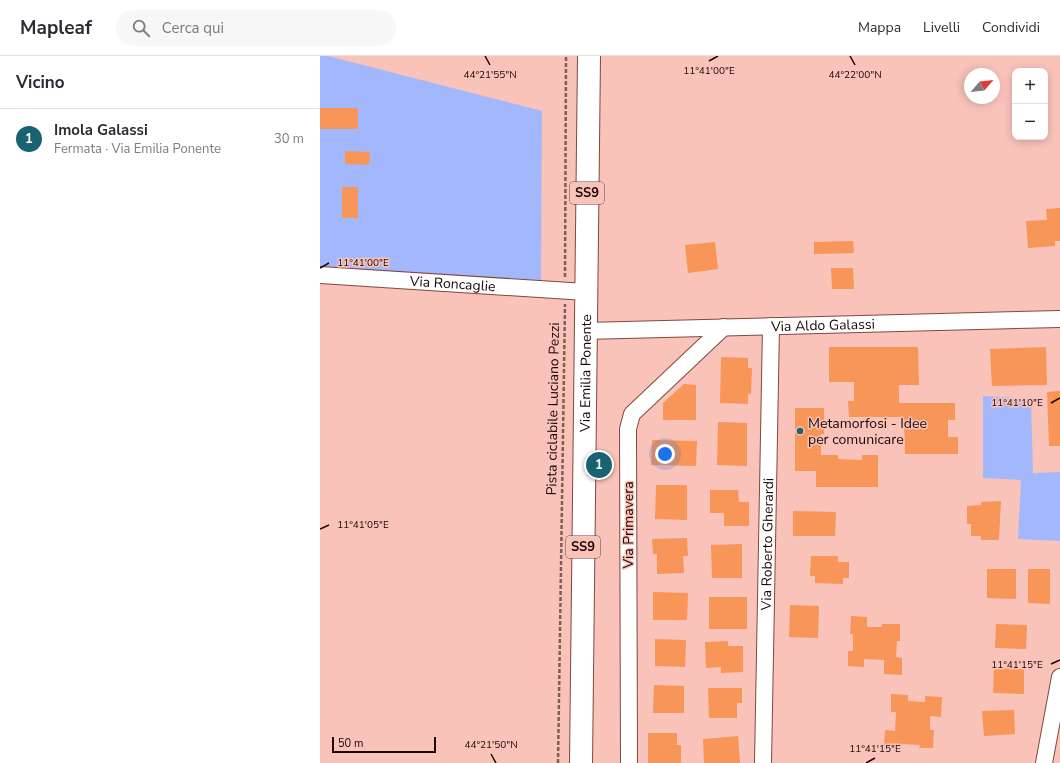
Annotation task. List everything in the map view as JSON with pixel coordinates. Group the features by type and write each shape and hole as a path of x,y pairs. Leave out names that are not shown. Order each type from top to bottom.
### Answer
{"main road":[{"name":"Via Emilia Ponente","path":"581,763 585,330 575,291 589,56"}],"street":[{"name":"Via Roncaglie","path":"320,275 575,291"},
{"name":"Via Aldo Galassi","path":"585,330 1060,319"},
{"name":"Via Roberto Gherardi","path":"764,763 771,326"},
{"name":"Via Primavera","path":"629,763 628,430 632,414 724,327"},
{"path":"1044,763 1060,677"}],"path":[{"name":"Pista ciclabile Luciano Pezzi","path":"558,763 575,291 566,56"}],"shaded area":[{"path":"320,56 328,56 542,111 541,283 320,273"},
{"path":"983,396 1031,399 1033,473 1060,472 1060,541 1018,539 1021,480 983,478"}],"building":[{"path":"320,108 358,108 358,129 320,129"},
{"path":"345,151 370,152 369,165 345,164"},
{"path":"342,187 358,187 358,218 342,218"},
{"path":"1060,208 1060,241 1055,241 1055,246 1028,248 1026,221 1047,220 1046,209"},
{"path":"853,241 854,253 814,254 814,242"},
{"path":"715,242 718,269 688,273 685,245"},
{"path":"831,268 853,268 854,289 832,289"},
{"path":"829,347 918,347 919,385 899,385 899,403 955,403 955,420 948,420 948,437 958,437 958,454 905,454 904,417 849,417 848,401 854,401 854,382 829,382"},
{"path":"1046,347 1047,385 992,386 990,349"},
{"path":"721,357 748,358 748,368 752,368 751,394 748,394 748,404 720,403"},
{"path":"684,384 696,385 696,420 663,420 663,403"},
{"path":"1060,391 1060,446 1049,446 1047,392"},
{"path":"795,408 824,408 824,434 821,434 821,455 838,455 838,459 862,460 862,455 878,455 878,487 816,487 816,471 795,471"},
{"path":"718,422 747,423 747,466 717,465"},
{"path":"652,440 697,441 696,466 651,465"},
{"path":"656,485 687,485 687,520 655,519"},
{"path":"710,490 738,490 739,502 749,502 749,526 724,526 724,513 710,513"},
{"path":"1001,501 999,540 981,540 981,536 971,536 971,524 967,524 967,506 981,505 981,502"},
{"path":"793,511 836,512 835,536 793,536"},
{"path":"687,538 688,556 683,556 684,573 657,574 657,554 653,554 652,539"},
{"path":"742,544 742,578 712,578 711,545"},
{"path":"811,556 838,556 838,562 849,562 849,578 843,578 843,584 815,583 815,576 810,576"},
{"path":"987,569 1016,569 1016,599 987,598"},
{"path":"1028,569 1050,569 1050,604 1028,603"},
{"path":"653,592 688,593 687,620 653,620"},
{"path":"709,597 747,597 747,629 709,629"},
{"path":"790,605 819,606 818,638 789,637"},
{"path":"851,616 867,617 867,627 882,627 882,624 900,624 900,641 897,641 896,657 902,658 902,675 884,674 884,660 864,659 864,667 848,666 848,651 853,651 853,634 850,634"},
{"path":"996,624 1027,625 1026,649 995,648"},
{"path":"655,639 686,640 685,667 655,666"},
{"path":"728,641 728,646 743,646 743,672 721,673 721,667 706,668 705,642"},
{"path":"994,668 1024,669 1024,694 993,693"},
{"path":"654,685 684,686 684,713 653,713"},
{"path":"708,688 742,688 742,703 737,703 737,718 709,718"},
{"path":"891,694 908,695 908,701 925,702 925,696 942,697 941,717 930,716 930,730 934,730 933,748 919,748 920,745 902,744 901,748 884,747 885,730 895,731 896,712 891,712"},
{"path":"1014,710 1015,734 984,736 982,711"},
{"path":"648,733 677,733 677,745 681,745 681,763 648,763"},
{"path":"738,736 740,763 704,763 703,739"}],"place":[{"name":"Metamorfosi - Idee per comunicare","path":"800,431"},
{"name":"Imola Galassi","path":"599,465"}]}
